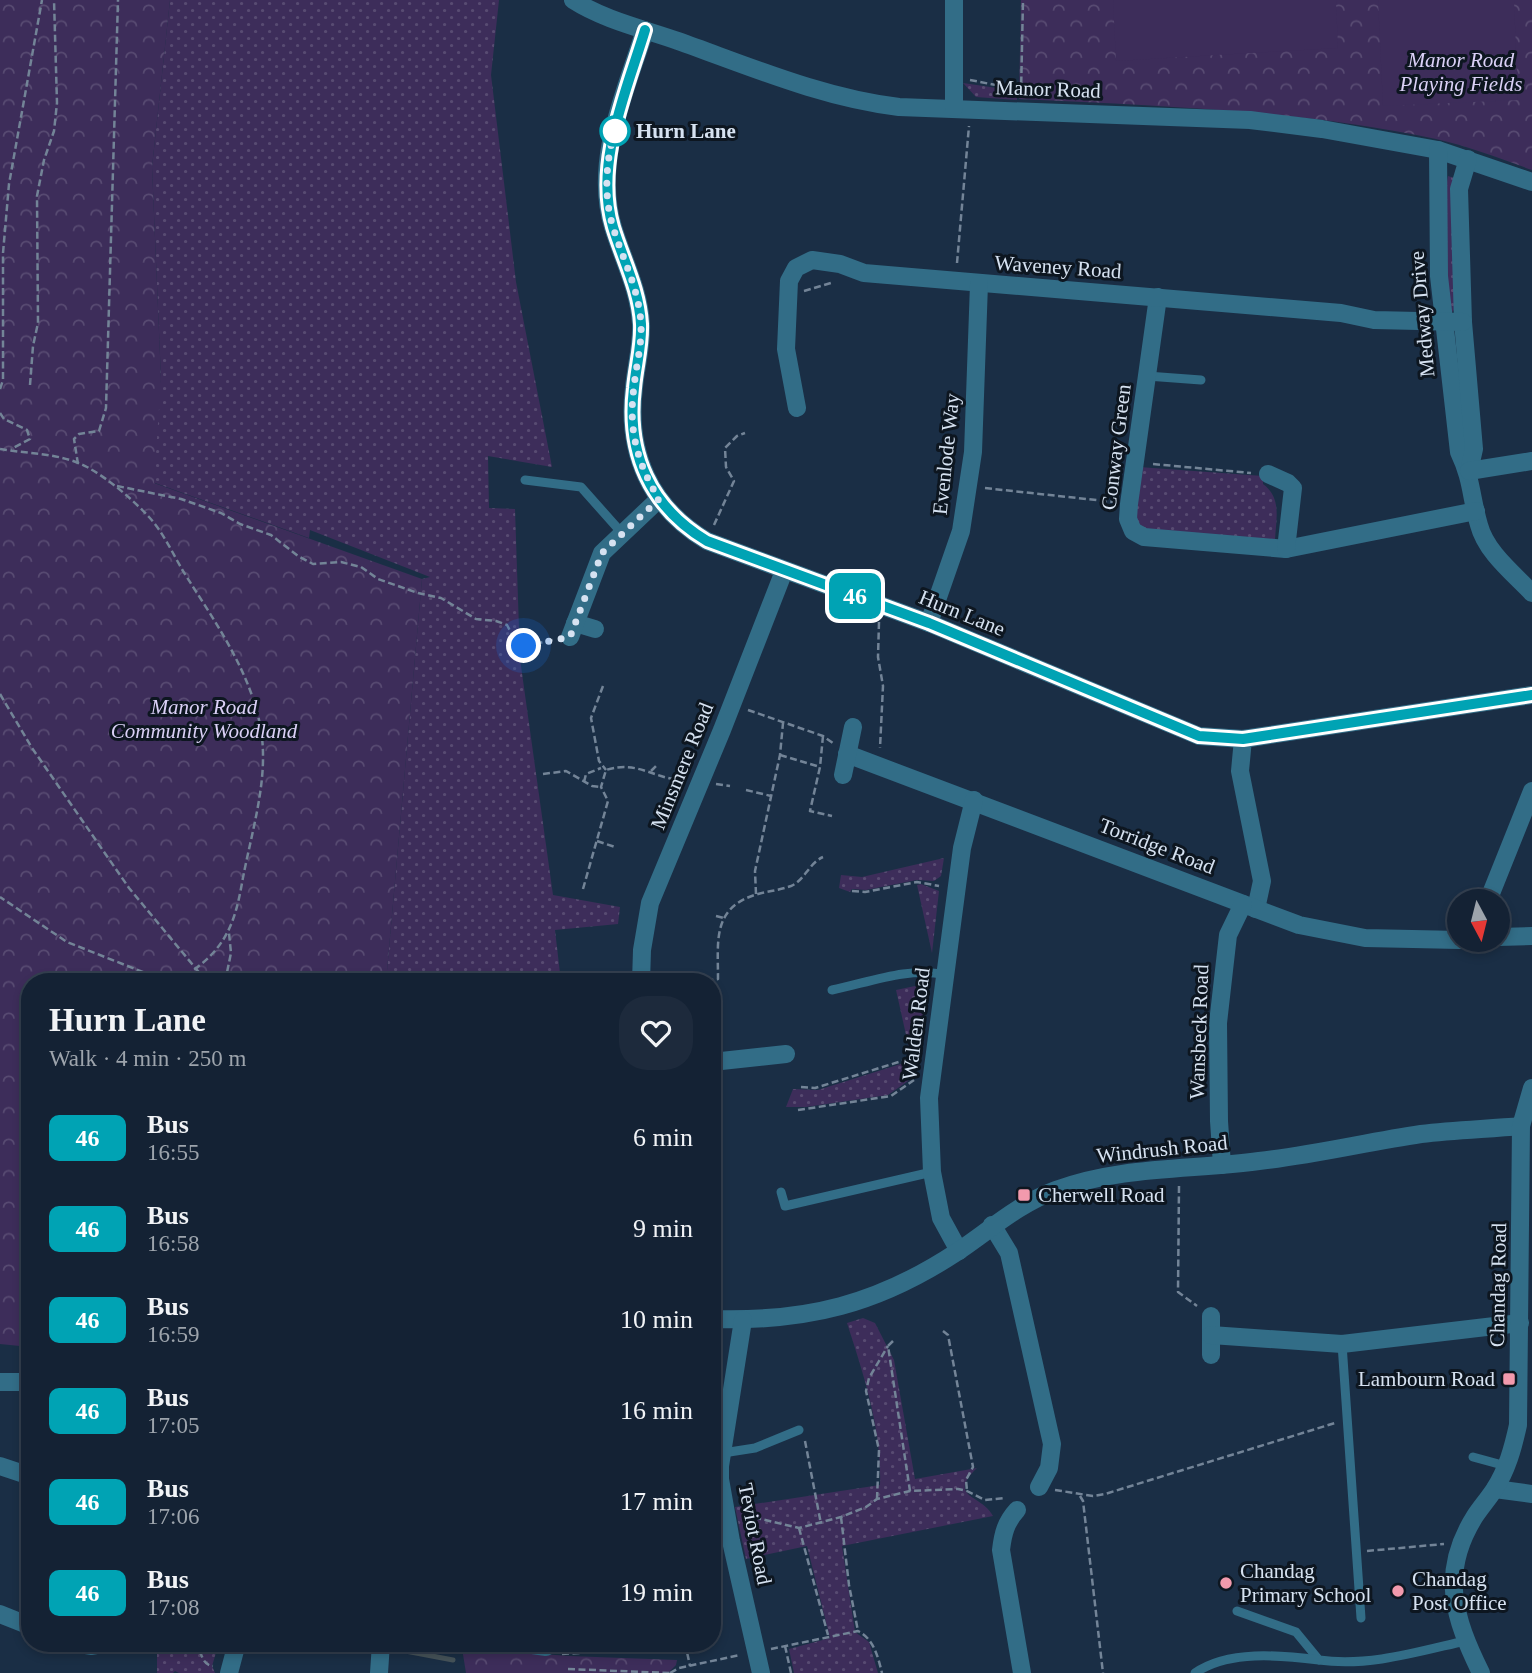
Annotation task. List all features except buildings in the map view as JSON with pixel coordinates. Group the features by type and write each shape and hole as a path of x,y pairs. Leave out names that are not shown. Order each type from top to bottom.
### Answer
{"street":[{"name":"Manor Road","path":"573,0 584,7 645,30 818,91 861,103 900,107 1250,120 1322,128 1438,150 1532,182"},
{"path":"954,0 955,78 962,109"},
{"name":"Hurn Lane","path":"645,30 608,152 607,171 612,226 636,290 641,324 632,420 636,452 659,499 687,529 707,541 929,623 1199,736 1243,739 1532,695"},
{"name":"Medway Drive","path":"1438,150 1439,276 1459,452 1469,471 1484,538 1532,593"},
{"name":"Medway Drive","path":"1468,159 1458,189 1464,322 1474,449 1469,471"},
{"name":"Waveney Road","path":"797,408 786,349 789,281 796,268 812,260 840,264 864,273 955,282 1341,313 1374,320 1464,322"},
{"name":"Evenlode Way","path":"929,623 961,531 968,486 973,452 979,284"},
{"name":"Conway Green","path":"1158,297 1129,504 1128,519 1133,531 1144,537 1286,549 1476,511"},
{"path":"1469,471 1532,461"},
{"path":"1268,474 1293,488 1286,549"},
{"path":"595,629 573,630 602,553 659,499"},
{"name":"Minsmere Road","path":"641,973 642,950 650,903 784,571"},
{"path":"843,775 853,727"},
{"path":"1243,739 1240,771 1262,881 1249,906"},
{"name":"Torridge Road","path":"847,754 1299,925 1365,938 1447,940"},
{"path":"1493,889 1532,791"},
{"name":"Walden Road","path":"959,1251 941,1218 932,1172 929,1098 962,848 974,800"},
{"name":"Wansbeck Road","path":"1222,1165 1217,1068 1220,997 1228,936 1249,906"},
{"path":"1510,937 1532,936"},
{"path":"721,1061 786,1054"},
{"name":"Chandag Road","path":"1481,1673 1460,1627 1454,1588 1461,1543 1495,1489 1506,1466 1518,1425 1520,1323 1527,1236 1521,1126 1532,1088"},
{"name":"Windrush Road","path":"721,1320 777,1319 826,1310 880,1295 921,1275 1028,1203 1055,1190 1087,1180 1117,1174 1292,1157 1422,1134 1521,1126"},
{"path":"992,1225 1009,1253 1052,1444 1049,1468 1039,1487"},
{"path":"1211,1315 1211,1355"},
{"name":"Teviot Road","path":"721,1470 743,1320"},
{"path":"1211,1335 1342,1344 1520,1323"},
{"path":"0,1382 21,1382"},
{"path":"0,1466 21,1473"},
{"name":"Teviot Road","path":"721,1484 761,1673"},
{"path":"1495,1489 1532,1494"},
{"path":"1011,1504 1001,1550 1022,1673"},
{"path":"0,1614 21,1622"},
{"path":"230,1671 235,1652"},
{"path":"379,1673 380,1652"}],"lane":[{"path":"1147,376 1201,380"},
{"path":"525,480 581,487 621,533"},
{"path":"832,990 916,973 945,975"},
{"path":"781,1192 785,1206 932,1172"},
{"path":"1342,1344 1361,1618"},
{"path":"723,1453 755,1448 799,1430"},
{"path":"1473,1457 1506,1466"},
{"path":"1237,1611 1296,1632 1319,1660"},
{"path":"1195,1673 1207,1665 1241,1658 1289,1656 1342,1664 1374,1661 1465,1641"},
{"path":"1332,1673 1342,1664"}],"path":[{"path":"0,389 3,380 3,253 9,184 42,0"},
{"path":"30,385 38,323 37,196 44,160 54,131 57,103 54,0"},
{"path":"78,464 74,439 79,434 99,431 106,408 118,0"},
{"path":"1021,111 1023,0"},
{"path":"955,78 1021,90"},
{"path":"955,282 962,109"},
{"path":"788,295 864,273"},
{"path":"0,413 4,419 27,430 30,439 9,450"},
{"path":"707,541 734,481 726,467 725,448 737,436 745,433"},
{"path":"0,449 58,456 87,467 151,518 247,679 263,757 237,912 229,933 214,954 190,973"},
{"path":"1136,463 1268,474"},
{"path":"114,486 181,499 221,513 240,524 271,534 298,556 313,564 341,562 361,567 378,579 440,598 476,619 507,625 517,644 524,646"},
{"path":"968,486 1129,504"},
{"path":"879,765 883,686 878,657 883,606"},
{"path":"515,648 573,630"},
{"path":"583,889 608,801 601,787 604,769 599,761 591,718 603,686"},
{"path":"0,694 32,748 130,888 201,973"},
{"path":"732,704 823,736 847,754"},
{"path":"756,894 755,871 780,755 783,723"},
{"path":"823,736 820,767 810,811 832,816"},
{"path":"780,755 820,767"},
{"path":"651,771 658,764"},
{"path":"584,782 586,774 619,766 651,771 676,780 730,786"},
{"path":"543,774 566,771 592,786 601,787"},
{"path":"746,790 771,796"},
{"path":"597,841 615,847"},
{"path":"718,973 718,930 734,904 756,894 793,885 805,875 815,860 823,857"},
{"path":"852,891 865,892 917,882 956,889"},
{"path":"0,897 67,942 145,973"},
{"path":"716,916 724,918"},
{"path":"227,973 231,953 229,933"},
{"path":"801,1087 816,1088 934,1058"},
{"path":"798,1110 891,1096 934,1058"},
{"path":"1180,1168 1178,1292 1211,1315"},
{"path":"943,1331 948,1335 974,1467 966,1480 967,1491"},
{"path":"877,1499 878,1450 866,1391 869,1378 893,1341"},
{"path":"888,1346 910,1491"},
{"path":"1039,1487 1093,1496 1348,1419"},
{"path":"799,1430 805,1441 821,1524"},
{"path":"726,1510 799,1528 821,1524 866,1507 877,1499 910,1491 967,1491 985,1500 1011,1504"},
{"path":"1079,1495 1083,1501 1103,1673"},
{"path":"841,1517 849,1585 858,1631"},
{"path":"799,1528 828,1635"},
{"path":"1357,1552 1461,1543"},
{"path":"568,1669 670,1673 690,1666 828,1635 858,1631 872,1641 881,1673"},
{"path":"785,1646 791,1673"},
{"path":"200,1652 208,1666 230,1671"},
{"path":"550,1652 580,1655 580,1652"},
{"path":"687,1652 690,1666"}],"green space":[{"name":"Manor Road Community Woodland","path":"0,0 170,0 152,167 161,379 154,483 422,579 387,973 21,973 21,1346 0,1344"},
{"path":"170,0 499,0 491,75 516,282 552,467 488,456 489,508 515,509 520,659 553,895 620,907 618,924 555,930 560,973 387,973 422,579 430,577 310,530 309,538 155,483 32,973 161,379 152,167"},
{"name":"Manor Road Playing Fields","path":"1021,0 1532,0 1532,170 1448,142 1333,121 1229,111 1019,99"},
{"path":"1113,0 1336,0 1338,48 1116,61"},
{"path":"1378,0 1514,0 1518,100 1383,106"},
{"path":"963,83 1017,91 1017,100 976,97"},
{"path":"1448,176 1454,178 1456,308 1451,313 1445,194"},
{"path":"1139,467 1263,476 1263,484 1275,502 1275,540 1148,531 1140,527 1136,520"},
{"path":"944,858 941,876 934,881 917,880 866,890 852,889 850,892 839,888 841,875 862,877"},
{"path":"917,885 939,891 932,953"},
{"path":"915,986 926,995 921,1044 911,1057 896,990"},
{"path":"907,1062 914,1064 916,1071 908,1081 888,1095 806,1107 786,1107 793,1089 818,1090"},
{"path":"863,1318 875,1323 894,1360 915,1479 977,1468 968,1478 966,1491 993,1516 842,1546 855,1632 869,1642 878,1673 794,1673 789,1649 830,1638 807,1546 746,1559 735,1507 880,1485 875,1423 847,1323"},
{"path":"157,1652 216,1652 212,1666 215,1673 157,1673"},
{"path":"463,1652 677,1660 668,1673 466,1673"}],"waterway":[{"path":"411,1652 453,1660"}],"bus line":[{"name":"46","path":"645,30 608,152 609,202 612,226 636,290 641,324 632,420 636,452 649,484 687,529 707,541 929,623 1199,736 1243,739 1532,695"}],"place":[{"name":"Hurn Lane","path":"615,131"},
{"name":"Cherwell Road","path":"1024,1195"},
{"name":"Lambourn Road","path":"1509,1379"},
{"name":"Chandag Primary School","path":"1226,1583"},
{"name":"Chandag Post Office","path":"1398,1591"}],"route":[{"path":"524,646 570,637 602,553 659,499 649,484 636,452 632,420 641,324 636,290 612,226 607,171 608,152 616,127 615,131"}]}
